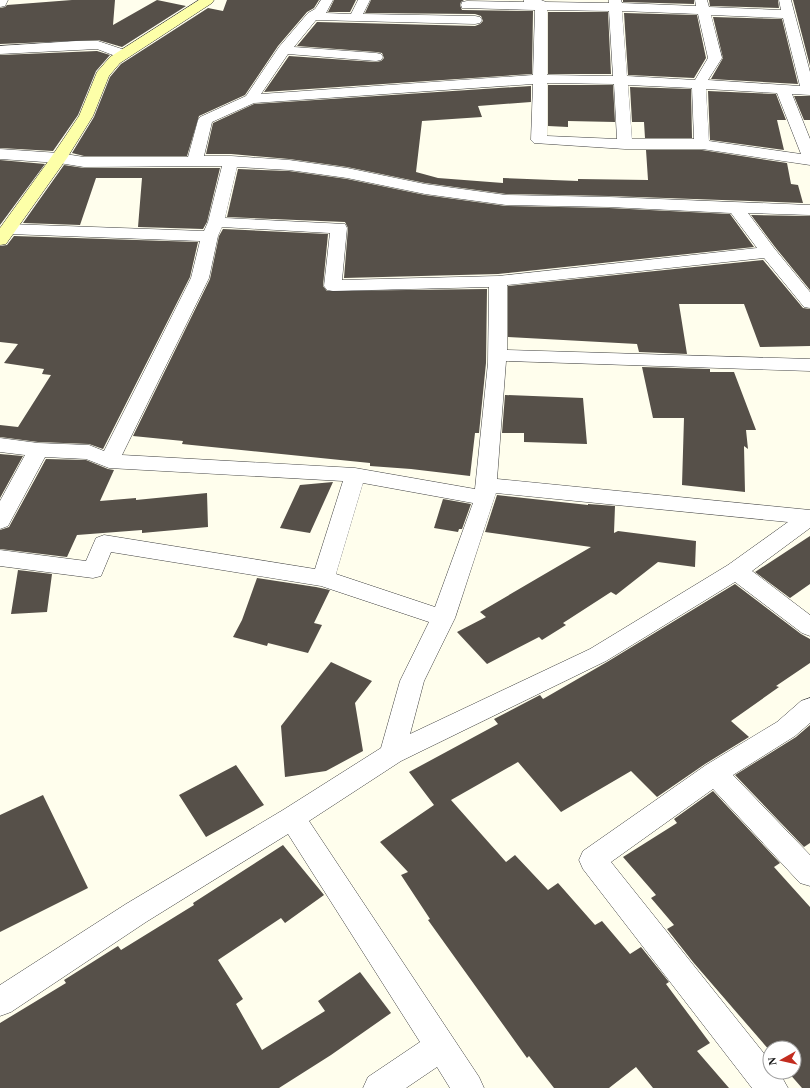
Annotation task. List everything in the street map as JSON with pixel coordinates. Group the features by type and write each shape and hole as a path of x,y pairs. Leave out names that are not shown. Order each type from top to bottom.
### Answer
{"main road":[{"path":"5,234 59,158 86,116 102,75 115,60 208,0"}],"street":[{"path":"251,98 284,50 313,16 320,12 327,0"},
{"path":"355,18 364,0"},
{"path":"195,161 205,120 251,98 280,98 540,79 620,80 809,91 785,0"},
{"path":"313,16 479,24 465,3"},
{"path":"465,3 702,5 789,14"},
{"path":"535,3 540,79 539,140 625,144 702,144 810,159 783,90"},
{"path":"615,4 625,144"},
{"path":"702,5 715,58 699,84 702,144"},
{"path":"0,50 76,44 98,45 123,54"},
{"path":"284,50 376,57"},
{"path":"0,154 59,158 84,162 231,161 289,165 347,173 425,189 506,200 609,202 810,210"},
{"path":"108,461 200,278 231,161"},
{"path":"736,208 768,252 810,303"},
{"path":"5,234 213,229 339,228 333,286 498,281 768,252"},
{"path":"392,754 412,681 444,618 485,492 498,355 498,281"},
{"path":"498,355 810,365"},
{"path":"0,445 38,450 88,452 108,461 355,475 485,492 809,517"},
{"path":"0,521 38,450"},
{"path":"323,578 355,475"},
{"path":"0,1002 136,913 292,818 392,754 598,655 736,571 809,517"},
{"path":"0,558 93,570 104,543 323,578 444,618"},
{"path":"736,571 810,627"},
{"path":"772,1088 593,860 715,774 786,729 810,708"},
{"path":"715,774 810,874"},
{"path":"292,818 468,1088"},
{"path":"379,1088 441,1046"}],"building":[{"path":"72,0 115,0 113,25 157,0 186,6 122,47 98,40 0,44 0,8 7,5"},
{"path":"227,0 319,0 314,8 307,12 278,46 245,95 199,116 187,156 84,156 72,153 94,117 110,77 121,64 208,8 223,11"},
{"path":"334,0 356,0 350,12 328,12"},
{"path":"371,0 464,0 460,5 462,10 533,11 532,74 264,92 289,56 376,62 381,61 384,58 382,53 376,52 297,46 317,22 475,26 483,21 481,16 475,14 365,13"},
{"path":"623,0 694,0 694,4 623,2"},
{"path":"709,0 778,0 779,8 710,6"},
{"path":"793,0 810,0 810,66"},
{"path":"548,12 608,12 611,74 548,74"},
{"path":"624,13 697,15 706,58 694,78 628,75"},
{"path":"713,17 782,19 798,84 711,79 723,58"},
{"path":"97,51 110,55 96,71 78,115 53,151 0,148 0,55"},
{"path":"548,85 613,85 615,122 568,121 568,127 548,126"},
{"path":"531,86 531,102 478,106 482,117 422,121 416,172 438,178 503,183 503,178 578,181 578,179 648,180 646,150 702,150 787,163 791,184 798,185 803,203 506,194 425,183 347,167 289,159 231,154 206,154 213,123 254,104"},
{"path":"630,87 691,89 692,138 645,138 644,122 632,122"},
{"path":"708,91 776,94 786,120 777,120 784,150 710,140"},
{"path":"794,96 810,96 810,120 804,120"},
{"path":"0,160 45,164 0,225"},
{"path":"64,165 84,168 220,168 207,222 203,229 138,227 142,178 96,178 80,225 23,223"},
{"path":"238,169 289,171 347,179 425,195 506,206 609,208 730,214 754,247 498,274 344,278 348,228 345,222 227,217"},
{"path":"751,215 810,216 810,290 775,247"},
{"path":"223,229 328,234 323,286 327,291 487,289 486,363 479,433 475,433 470,476 370,466 370,463 182,444 183,441 133,436 210,279 219,236"},
{"path":"14,236 198,242 190,277 103,449 89,444 38,442 0,437 0,425 18,427 51,375 42,374 44,369 4,363 18,344 0,342 0,246 7,245"},
{"path":"763,260 803,308 810,309 810,346 760,347 744,304 679,304 687,354 639,352 637,344 508,337 508,286"},
{"path":"642,367 710,369 710,372 734,372 756,430 746,430 748,449 744,446 745,492 682,485 684,418 653,418"},
{"path":"505,395 583,398 587,444 524,442 524,433 502,433"},
{"path":"0,454 23,456 0,498"},
{"path":"46,459 86,460 114,470 100,501 136,498 136,500 207,493 208,527 142,533 142,530 77,535 67,557 0,549 0,530 9,527"},
{"path":"333,482 310,533 280,528 300,485"},
{"path":"497,495 588,505 615,506 614,533 618,531 696,541 695,567 658,562 616,595 611,592 563,623 566,625 542,640 539,637 487,664 457,632 486,617 480,612 591,547 485,532"},
{"path":"443,499 471,504 462,529 459,529 458,532 434,528"},
{"path":"810,536 810,584 790,598 755,572"},
{"path":"18,570 52,574 47,612 11,614"},
{"path":"257,578 330,590 314,623 322,625 308,653 268,643 267,646 233,637 242,620"},
{"path":"735,584 801,634 810,639 810,663 776,686 779,687 731,721 749,737 705,764 657,797 631,771 561,812 518,762 451,800 506,862 515,855 548,890 558,883 595,925 602,921 630,954 641,947 669,982 666,984 710,1043 697,1051 729,1088 653,1088 636,1067 609,1088 554,1088 529,1056 527,1058 428,920 430,919 401,875 408,872 380,842 434,805 409,772 498,724 494,719 540,695 543,699"},
{"path":"331,662 372,681 355,703 363,751 326,771 285,777 281,726"},
{"path":"810,725 810,843 804,847 735,775 796,737"},
{"path":"236,765 264,805 206,837 179,795"},
{"path":"713,791 780,863 774,867 810,907 810,1088 802,1088 795,1080 802,1080 802,1040 762,1040 762,1042 693,962 667,929 674,925 651,898 656,895 623,857 677,823 674,819"},
{"path":"43,795 88,888 0,932 0,815"},
{"path":"283,845 324,895 285,923 281,918 218,960 243,999 236,1004 262,1050 325,1011 318,1001 360,972 391,1013 331,1055 279,1088 0,1088 0,1023 66,983 64,980 118,946 121,950 194,905 193,903"}]}
